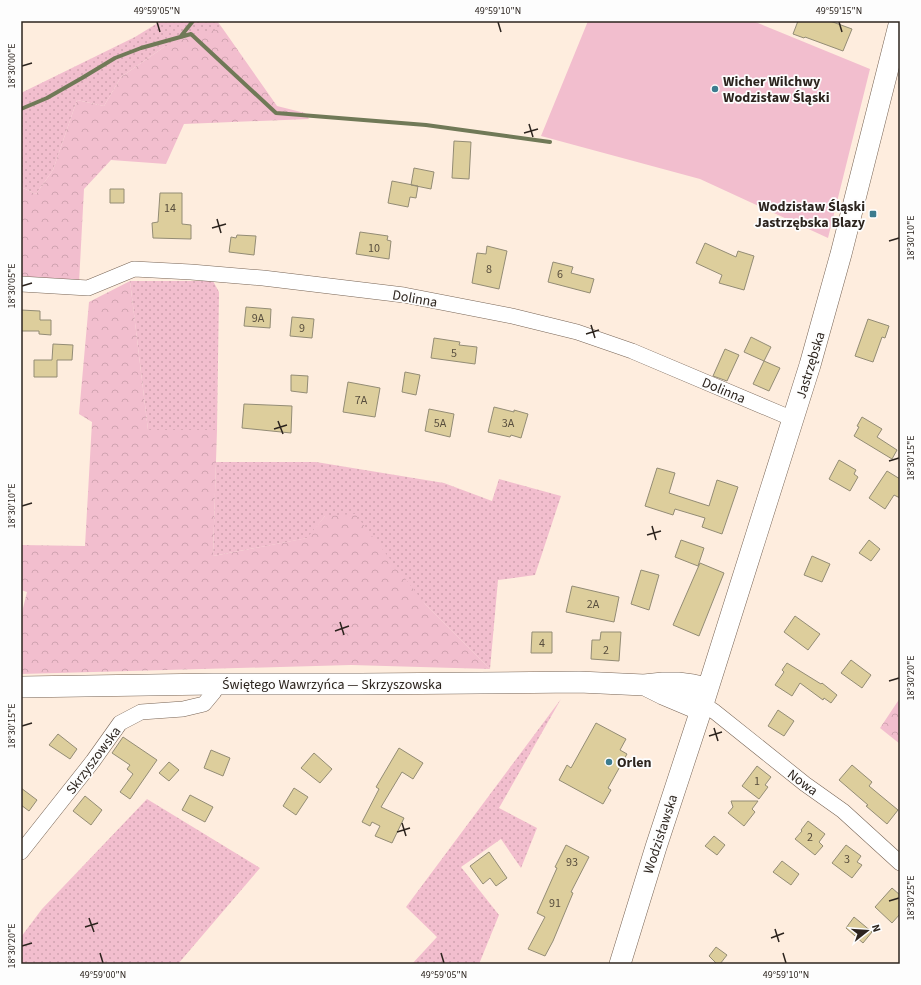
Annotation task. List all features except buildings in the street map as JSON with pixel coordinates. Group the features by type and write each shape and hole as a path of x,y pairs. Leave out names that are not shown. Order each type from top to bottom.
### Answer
{"main road":[{"name":"Jastrzębska","path":"704,701 810,365 838,267 900,21"},
{"name":"Świętego Wawrzyńca — Skrzyszowska","path":"21,687 213,684 579,682 644,685 663,694 704,701"},
{"name":"Wodzisławska","path":"620,964 656,847 704,701"}],"street":[{"name":"Dolinna","path":"21,284 88,288 134,269 263,278 404,295 512,316 577,332 632,351 793,420"},
{"name":"Skrzyszowska","path":"21,852 93,761 120,723 140,712 183,709 204,704 214,692 213,684"},
{"name":"Nowa","path":"704,701 715,712 805,784 843,811 900,863"}],"green space":[{"path":"161,21 217,21 223,29 164,47 121,77 104,106 77,100 53,170 36,194 21,187 21,93 135,37"},
{"name":"Wicher Wilchwy Wodzisław Śląski","path":"588,21 753,21 870,69 828,238 700,179 541,136"},
{"path":"223,29 277,106 305,113 309,119 184,124 166,164 111,160 84,189 79,283 21,281 21,187 36,194 53,170 77,100 104,106 121,77 164,47 200,32"},
{"path":"130,281 213,281 219,292 217,430 148,430"},
{"path":"130,281 148,430 217,430 213,556 307,538 325,516 355,514 425,604 490,669 351,665 21,674 21,616 27,592 21,590 21,545 85,546 92,422 79,414 89,302"},
{"path":"216,462 316,462 444,483 492,501 499,479 561,496 535,575 498,580 490,669 425,604 325,516 308,538 213,556"},
{"path":"900,698 900,744 880,728"},
{"path":"561,699 499,808 537,828 521,868 501,839 461,867 499,915 479,964 412,964 437,937 406,907"},
{"path":"147,799 260,868 178,964 21,964 21,937 42,909"}],"waterway":[{"path":"181,36 193,21"},
{"path":"21,109 47,98 115,58 141,48 191,34 276,113 426,125 550,142"}],"place":[{"name":"Wicher Wilchwy Wodzisław Śląski","path":"715,89"},
{"name":"Wodzisław Śląski Jastrzębska Blazy","path":"873,214"},
{"name":"Orlen","path":"609,762"}]}
